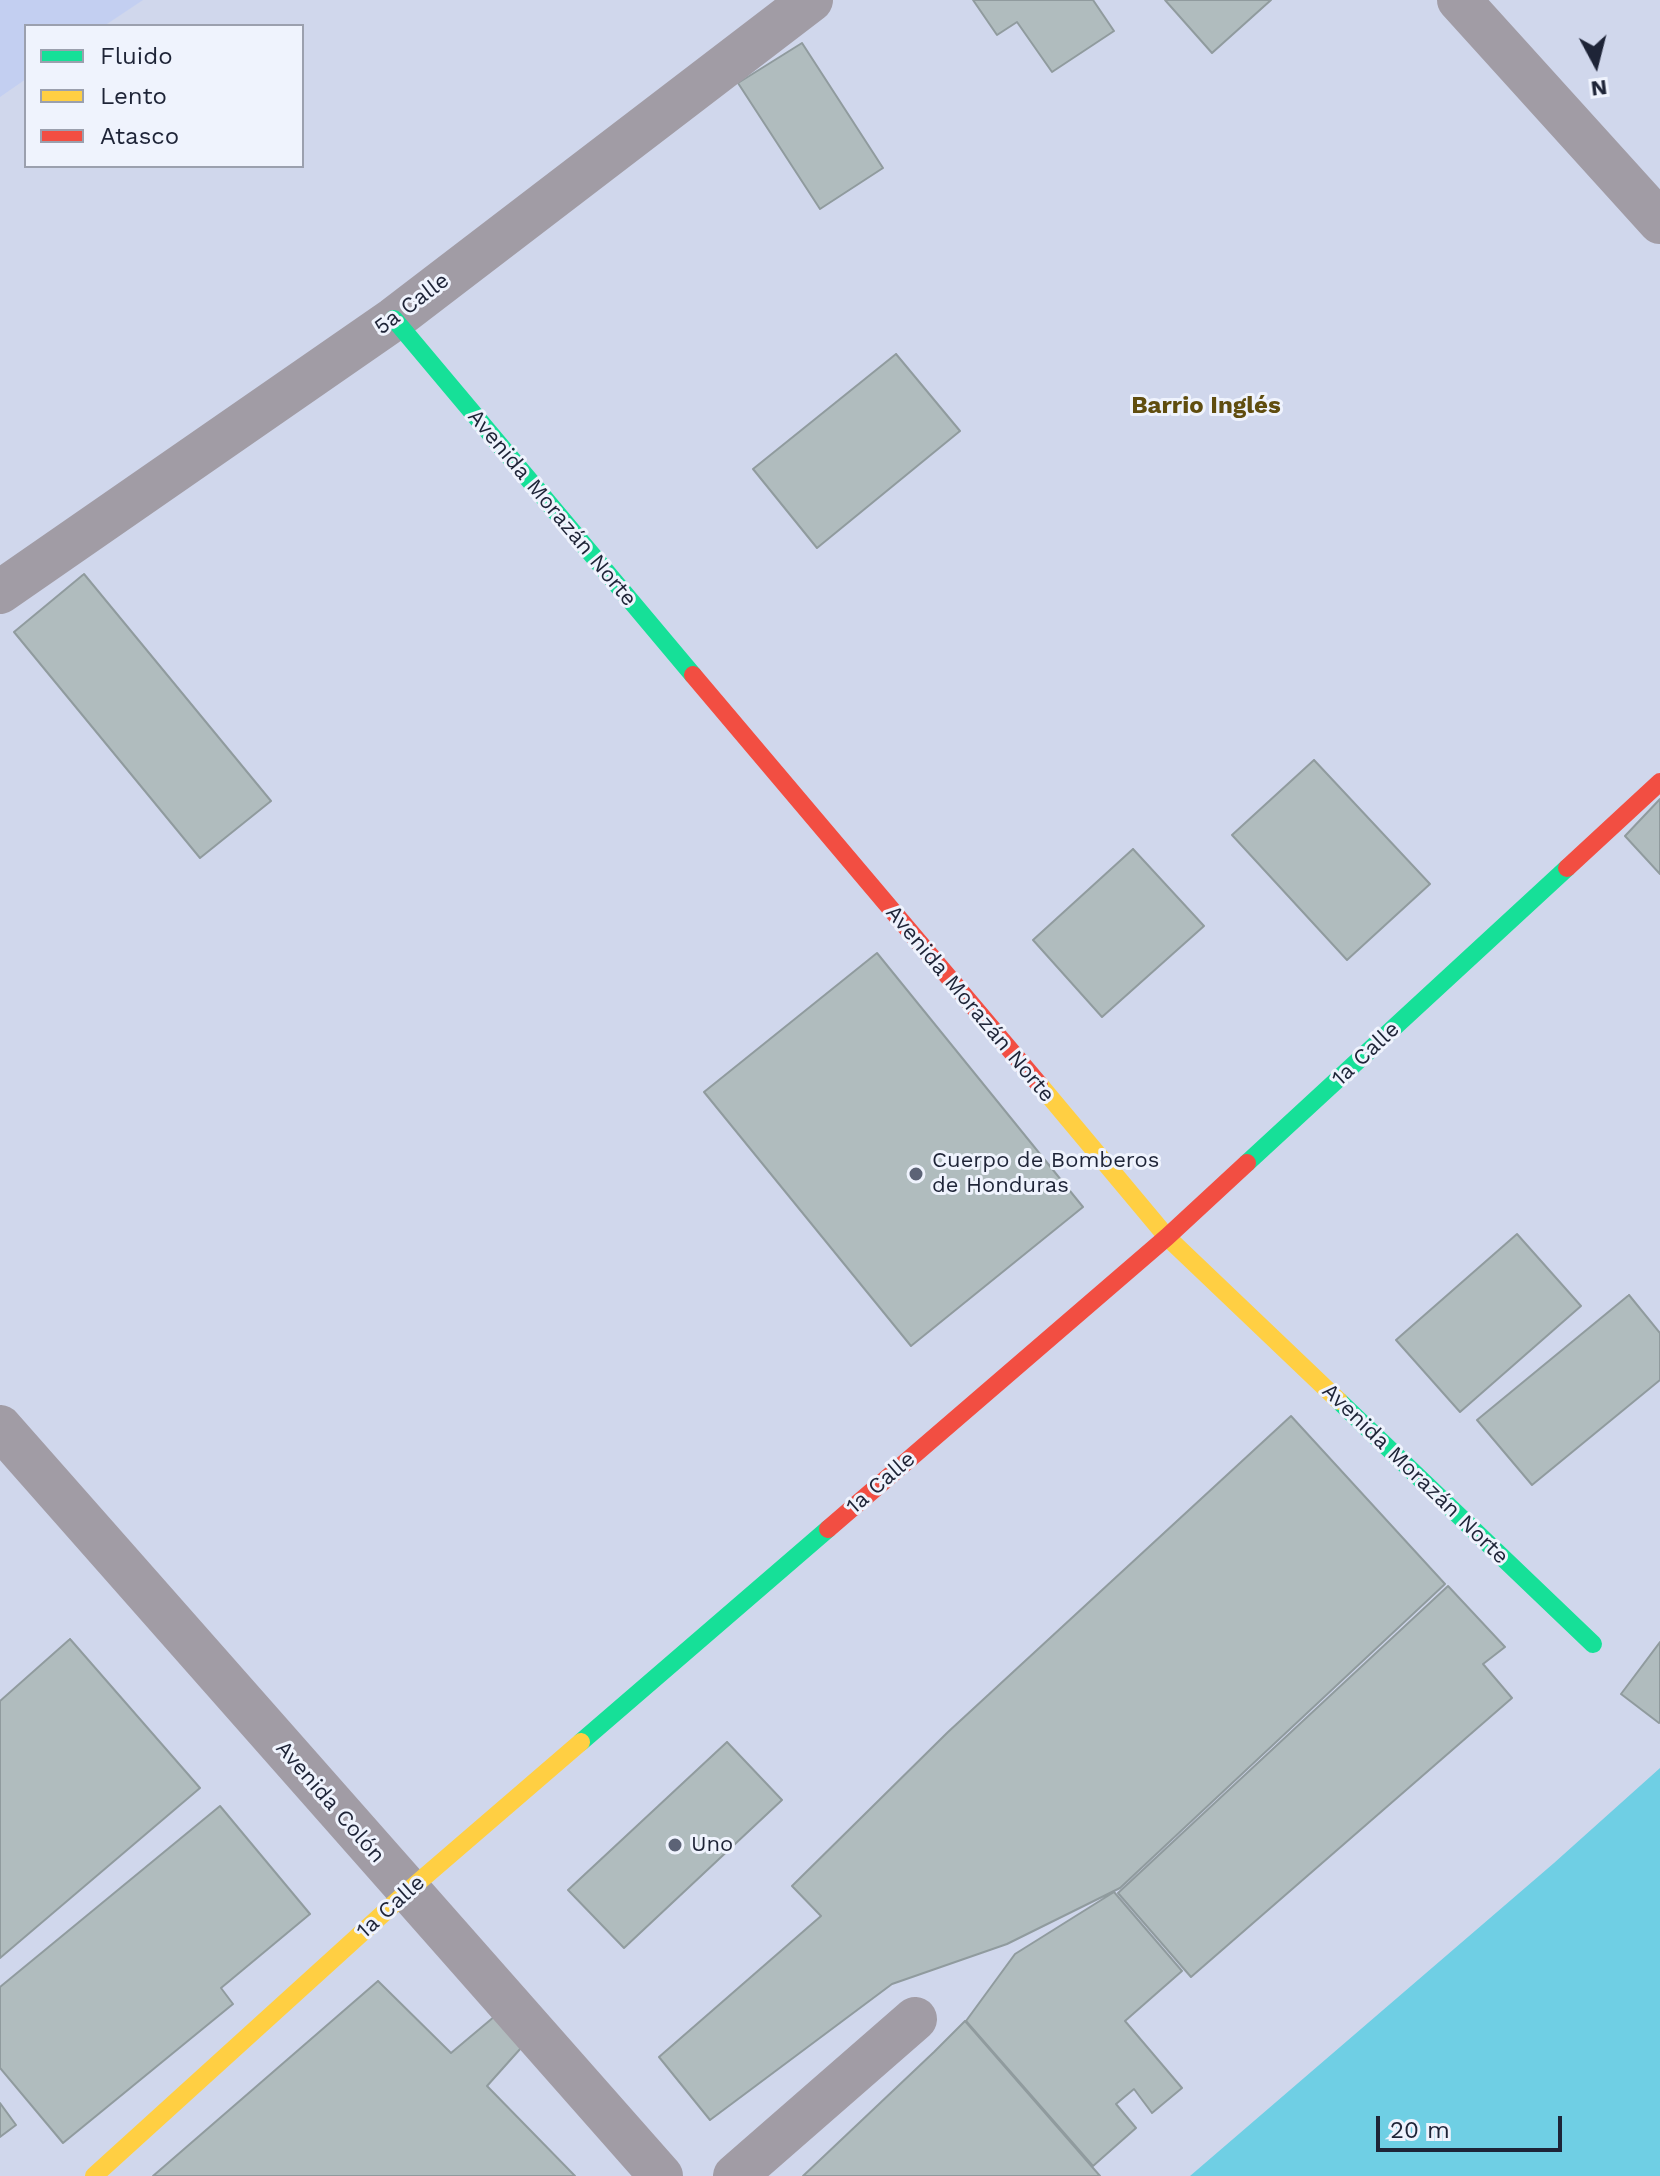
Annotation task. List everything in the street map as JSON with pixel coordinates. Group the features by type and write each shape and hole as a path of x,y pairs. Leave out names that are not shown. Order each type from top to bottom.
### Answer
{"street":[{"name":"5a Calle","path":"0,592 394,319 811,0"},
{"path":"1459,0 1660,222"},
{"name":"Avenida Morazán Norte","path":"394,319 1167,1237 1593,1644"},
{"name":"1a Calle","path":"94,2176 408,1891 1167,1237 1660,782"},
{"name":"Avenida Colón","path":"0,1427 661,2176"},
{"path":"735,2176 915,2019"}],"shaded area":[{"path":"0,0 143,0 107,24 24,24 24,80 0,97"},
{"path":"1660,1768 1660,2176 1190,2176 1554,1863"}],"building":[{"path":"973,0 1093,0 1114,31 1052,72 1017,22 997,35"},
{"path":"1165,0 1271,0 1212,53"},
{"path":"802,43 883,168 820,209 738,83"},
{"path":"896,354 960,431 817,548 753,469"},
{"path":"84,574 271,801 200,858 14,632"},
{"path":"1314,760 1430,884 1347,960 1232,835"},
{"path":"1660,799 1660,874 1625,836"},
{"path":"1133,849 1204,926 1102,1017 1033,940"},
{"path":"877,953 1083,1207 911,1346 704,1092"},
{"path":"1517,1234 1581,1306 1460,1412 1396,1340"},
{"path":"1629,1295 1660,1333 1660,1380 1532,1485 1477,1420"},
{"path":"1291,1416 1445,1584 1120,1888 1007,1944 892,1984 710,2120 659,2057 821,1916 792,1886 948,1732"},
{"path":"1448,1586 1505,1647 1483,1664 1512,1698 1191,1977 1118,1893"},
{"path":"70,1639 200,1788 0,1958 0,1701"},
{"path":"1660,1642 1660,1722 1659,1723 1621,1694"},
{"name":"Uno","path":"727,1742 782,1800 624,1948 568,1890"},
{"path":"220,1806 310,1914 221,1988 233,2004 63,2143 0,2068 0,1987"},
{"path":"1114,1892 1182,1971 1125,2021 1182,2088 1152,2113 1134,2089 1116,2104 1136,2128 1093,2166 966,2021 1015,1954"},
{"path":"378,1981 451,2053 495,2016 521,2048 487,2086 575,2176 153,2176"},
{"path":"965,2021 1100,2176 803,2176 934,2052"},
{"path":"0,2103 16,2125 0,2137"}],"traffic: fast":[{"path":"394,319 693,675"},
{"path":"1247,1163 1567,868"},
{"path":"1339,1401 1593,1644"},
{"path":"581,1742 828,1529"}],"traffic: slow":[{"path":"1039,1084 1167,1237 1339,1401"},
{"path":"94,2176 408,1891 581,1742"}],"traffic: jam":[{"path":"693,675 1039,1084"},
{"path":"1567,868 1660,782"},
{"path":"828,1529 1167,1237 1247,1163"}],"place":[{"name":"Cuerpo de Bomberos de Honduras","path":"916,1174"},
{"name":"Uno","path":"675,1845"}],"district":[{"name":"Barrio Inglés","path":"1206,406"}]}
